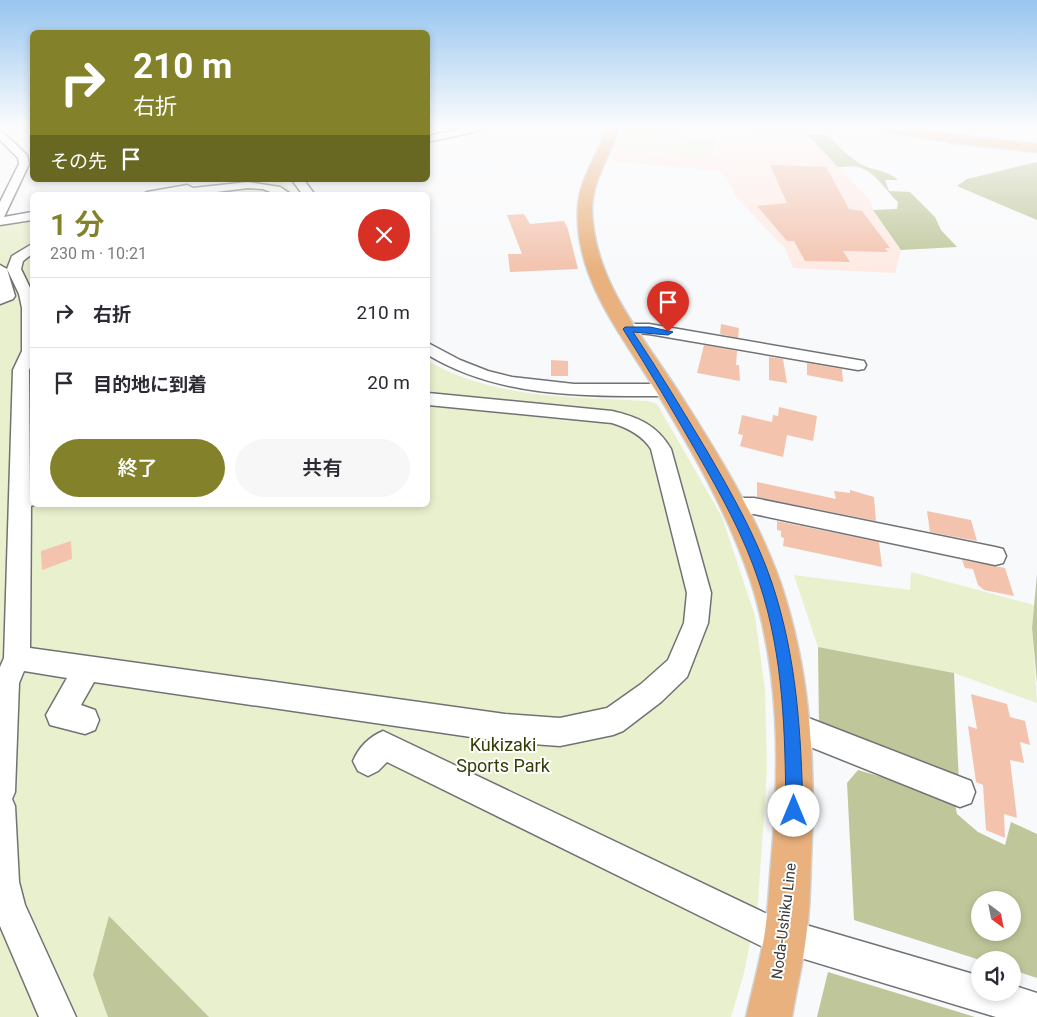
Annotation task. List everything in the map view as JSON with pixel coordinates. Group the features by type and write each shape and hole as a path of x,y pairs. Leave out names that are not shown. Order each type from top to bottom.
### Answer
{"main road":[{"name":"Noda-Ushiku Line","path":"593,175 585,199 585,232 597,274 605,291 666,390 733,506 752,545 776,618 785,662 793,726 794,829 785,937 769,1017"}],"street":[{"path":"0,214 18,175"},
{"path":"164,192 218,182"},
{"path":"190,192 221,186 256,185 272,188 280,192"},
{"path":"0,221 30,216"},
{"path":"30,249 17,259 14,269 26,294 30,308"},
{"path":"0,270 8,296 0,300"},
{"path":"628,329 650,329 858,365"},
{"path":"430,349 457,365 482,375 518,383 583,388 666,390"},
{"path":"0,792 6,683 17,658 26,500 22,370 30,353"},
{"path":"17,658 515,729 560,732 613,721 632,708 678,668 696,623 699,593 661,449 656,439 646,430 630,421 612,417 430,399"},
{"path":"733,506 754,506 995,556"},
{"path":"85,720 60,715 87,669"},
{"path":"793,726 960,792"},
{"path":"368,761 383,745 401,752 761,929 1037,1011"},
{"path":"0,806 3,882 9,908 58,1017"}],"shaded area":[{"path":"724,175 847,175 870,200 873,210 901,250 895,273 793,268 785,248 736,197"}],"green space":[{"path":"873,175 891,175 898,180 885,180 889,191 910,192 935,217 941,230 957,247 901,250 873,210 897,209 898,202"},
{"path":"982,175 1037,175 1037,220 957,186 967,179"},
{"path":"236,182 284,182 292,192 179,192"},
{"name":"Kukizaki Sports Park","path":"30,218 30,507 430,507 430,362 480,383 507,389 563,397 648,401 657,404 722,517 755,616 765,690 767,770 758,902 744,973 731,1017 0,1017 0,224"},
{"path":"911,572 1034,605 1032,628 1037,703 954,673 818,647 794,575 910,590"},
{"path":"1037,574 1037,683 1032,628"},
{"path":"818,647 954,673 959,784 819,729"},
{"path":"858,770 954,798 957,814 978,832 1005,845 1011,822 1037,834 1037,978 1021,973 1021,951 971,951 971,957 854,920 847,783"},
{"path":"109,916 209,1017 108,1017 93,975"},
{"path":"828,972 975,1017 817,1017"}],"building":[{"path":"775,175 831,175 849,209 862,211 890,248 885,248 888,252 843,251 850,262 805,261 794,241 787,241 757,206 787,203"},
{"path":"524,214 530,224 564,221 568,229 578,269 510,272 508,254 522,254 507,215"},
{"path":"721,324 739,328 738,338 720,334"},
{"path":"704,345 737,351 736,365 739,365 740,381 697,373"},
{"path":"769,357 783,359 787,383 769,380"},
{"path":"551,360 568,361 568,376 551,376"},
{"path":"807,363 842,369 843,382 807,375"},
{"path":"779,407 817,416 813,441 787,435 783,457 740,446 743,435 738,434 742,415 772,422 773,415 778,416"},
{"path":"757,482 836,499 834,491 850,493 850,490 874,497 876,521 757,497"},
{"path":"927,511 971,520 977,541 930,532"},
{"path":"777,521 879,542 882,567 783,546 784,538 781,537 781,531 777,530"},
{"path":"71,541 72,559 42,570 41,551"},
{"path":"962,560 1005,568 1014,596 984,590 978,585 973,569 965,568"},
{"path":"971,694 1007,704 1010,717 1025,721 1030,745 1020,742 1024,763 1010,760 1017,818 1004,814 1005,838 986,830 983,785 976,782 968,726 977,729"}],"route":[{"path":"668,332 650,329 628,329 666,390 733,506 752,545 766,584 776,618 785,662 793,726 794,811"}]}
